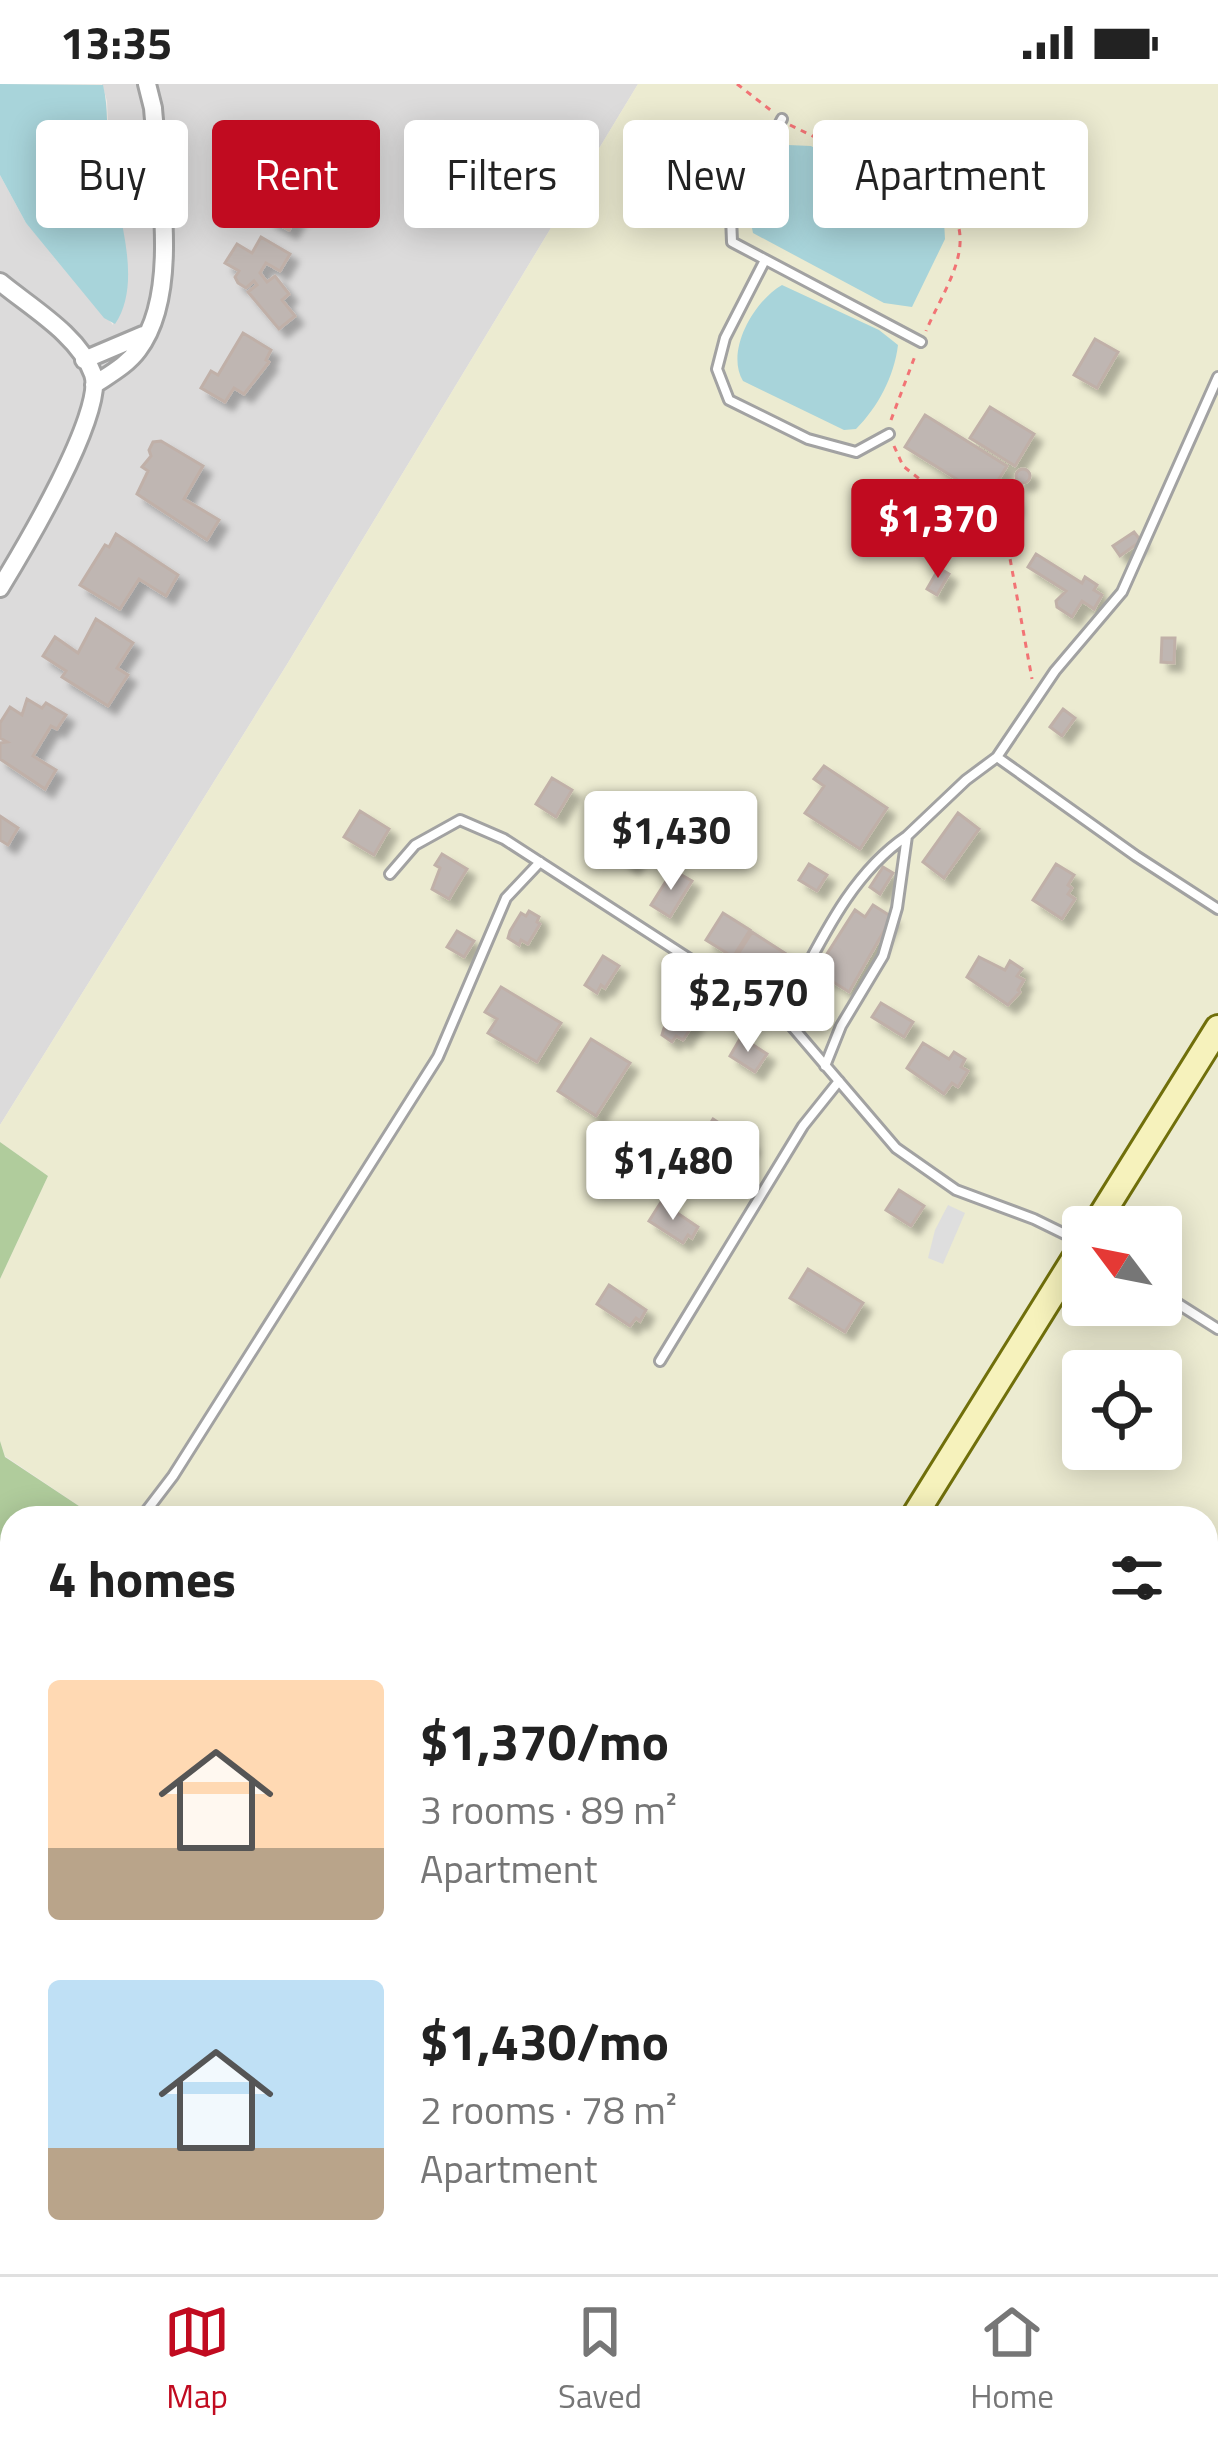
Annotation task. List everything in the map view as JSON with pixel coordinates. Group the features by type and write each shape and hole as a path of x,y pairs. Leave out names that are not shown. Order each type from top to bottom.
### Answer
{"main road":[{"path":"1107,1206 1218,1028"},
{"path":"920,1506 1062,1278"}],"street":[{"path":"94,385 122,367 160,310 165,275 153,108 147,84"},
{"path":"0,282 76,347 94,385 87,422 0,589"},
{"path":"84,360 149,331"}],"lane":[{"path":"782,119 731,216 732,242 921,342"},
{"path":"764,262 725,338 717,369 729,400 808,439 856,452 889,434"},
{"path":"780,1017 855,883 886,850 997,757 1055,671 1123,592 1218,377"},
{"path":"997,757 1218,909"},
{"path":"390,874 415,845 460,820 504,839 780,1017 896,1148 956,1190 1062,1233"},
{"path":"826,1066 841,1026 883,956 897,908 908,836"},
{"path":"150,1506 438,1057 506,898 540,862"},
{"path":"660,1361 803,1126 838,1081"},
{"path":"1182,1306 1218,1329"}],"path":[{"path":"736,84 782,119 940,198 953,209 962,229 962,249 895,403 889,434 903,466 998,531 1009,553 1035,701"}],"shaded area":[{"path":"102,84 638,84 599,148 599,120 404,120 404,228 551,228 0,1125 0,175 26,223 113,325 120,228 188,228 188,120 108,120"},
{"path":"948,1205 965,1213 943,1264 928,1258"}],"green space":[{"path":"638,84 1218,84 1218,1506 79,1506 5,1456 0,1441 0,1279 48,1176 0,1142 0,1125 551,228 599,228 599,148"},
{"path":"0,1142 48,1176 0,1279"},
{"path":"0,1441 5,1457 79,1506 0,1506"}],"water":[{"path":"0,84 103,85 107,120 36,120 36,228 123,228 128,286 115,324 104,318 26,223 0,175"},
{"path":"789,145 813,147 813,228 944,228 945,239 912,307 884,303 753,233 752,228 789,228"},
{"path":"782,285 879,330 898,345 884,391 856,429 844,430 743,381 738,356 745,328"}],"building":[{"path":"261,237 290,254 280,271 266,263 260,273 267,282 275,276 289,294 282,300 295,316 279,329 248,292 257,285 254,281 246,288 235,277 239,271 225,263 237,244 252,253"},
{"path":"243,333 271,350 269,362 244,394 234,388 225,402 201,388 211,371 218,375"},
{"path":"1095,339 1118,352 1097,388 1074,375"},
{"path":"990,407 1034,434 1015,466 970,438"},
{"path":"925,415 1007,466 987,498 905,447"},
{"path":"161,441 203,466 184,499 219,520 207,540 137,494 148,471 142,467 151,456 149,450 153,442"},
{"path":"1023,469 1030,476 1023,483 1016,476"},
{"path":"1006,495 1014,503 1006,511 998,503"},
{"path":"1134,532 1141,541 1120,556 1113,546"},
{"path":"116,534 178,575 166,596 139,579 120,609 80,585"},
{"path":"1036,554 1082,583 1085,577 1097,585 1094,590 1102,595 1094,609 1082,601 1072,617 1057,607 1056,601 1066,591 1028,567"},
{"path":"939,568 949,574 937,595 927,589"},
{"path":"96,619 133,643 117,668 128,675 108,706 62,677 66,671 43,656 55,637 78,653"},
{"path":"1162,638 1175,638 1174,663 1161,662"},
{"path":"27,699 66,715 57,729 51,726 33,756 56,770 45,789 0,759 0,743 7,742 0,738 0,723 10,707 22,715"},
{"path":"1063,709 1075,718 1062,736 1050,727"},
{"path":"824,766 887,808 860,849 805,813 824,786 814,779"},
{"path":"552,778 572,790 556,817 536,804"},
{"path":"360,811 389,829 374,855 344,837"},
{"path":"958,813 979,829 944,878 923,862"},
{"path":"636,815 656,828 631,866 616,848"},
{"path":"0,816 18,828 8,845 0,840"},
{"path":"442,854 467,869 449,899 432,889 440,868 435,865"},
{"path":"809,864 827,875 817,891 799,880"},
{"path":"1056,864 1074,875 1068,894 1075,899 1062,919 1033,900"},
{"path":"883,867 893,873 880,894 870,887"},
{"path":"673,870 692,881 670,917 651,905"},
{"path":"873,905 892,917 849,992 816,971 855,910 865,917"},
{"path":"529,911 539,917 540,924 528,944 521,940 519,945 508,938 510,931 521,913 526,916"},
{"path":"723,913 750,930 733,957 706,940"},
{"path":"457,931 474,941 464,957 447,947"},
{"path":"752,932 794,959 778,986 735,959"},
{"path":"603,956 619,966 597,993 585,985"},
{"path":"979,957 1005,970 1010,961 1022,969 1017,976 1024,980 1020,992 1008,1005 967,977"},
{"path":"501,987 561,1023 537,1062 488,1033 497,1019 485,1012"},
{"path":"881,1003 913,1022 904,1037 872,1017"},
{"path":"683,1005 695,1013 691,1019 695,1021 683,1040 676,1036 672,1042 662,1035 664,1028"},
{"path":"741,1037 767,1054 755,1072 730,1056"},
{"path":"591,1039 630,1063 596,1116 558,1091"},
{"path":"923,1043 949,1059 954,1052 965,1059 961,1067 968,1071 958,1087 952,1083 944,1094 907,1068"},
{"path":"713,1119 751,1144 744,1154 740,1152 735,1160 702,1137"},
{"path":"899,1190 924,1206 911,1226 886,1210"},
{"path":"661,1202 698,1227 692,1238 688,1235 683,1243 649,1221"},
{"path":"808,1269 863,1303 845,1332 790,1298"},
{"path":"609,1285 646,1310 640,1321 636,1318 630,1326 597,1304"}]}
